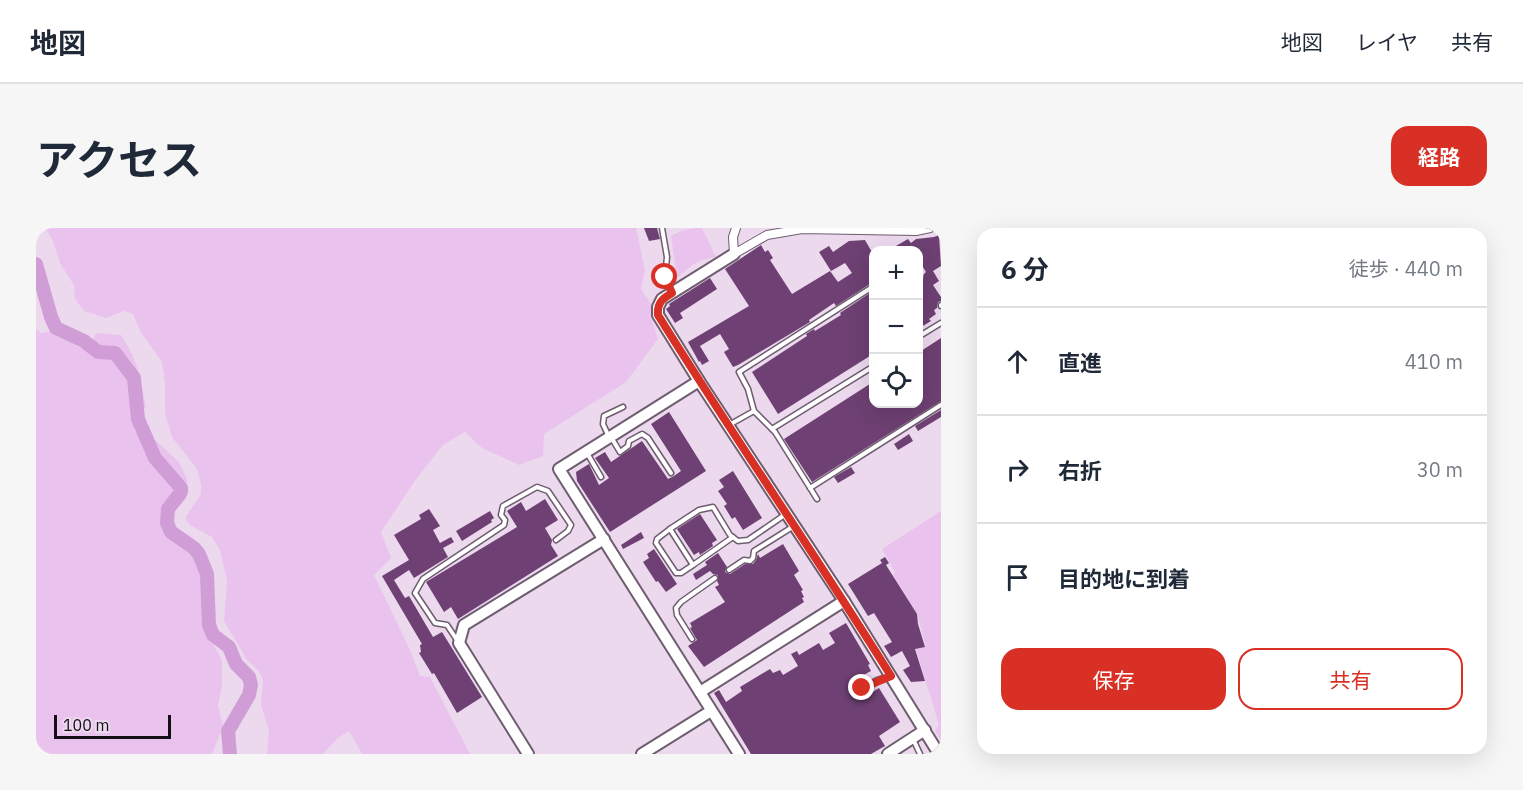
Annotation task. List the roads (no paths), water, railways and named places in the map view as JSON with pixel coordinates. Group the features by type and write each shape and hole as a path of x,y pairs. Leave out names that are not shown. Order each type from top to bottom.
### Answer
{"street":[{"path":"734,254 733,237 736,228"},
{"path":"930,228 916,231 802,229 767,235 662,299 657,307 658,315 699,381 844,601 939,754"},
{"path":"699,381 559,469 739,754"},
{"path":"528,754 459,643 464,625 604,539"},
{"path":"700,692 844,601"},
{"path":"642,754 711,711"},
{"path":"888,754 925,730"}],"lane":[{"path":"662,228 667,257 665,277 672,293"},
{"path":"817,500 772,429 754,411 748,389 739,372 869,289"},
{"path":"923,335 941,323"},
{"path":"772,429 869,368"},
{"path":"810,488 941,405"},
{"path":"623,407 604,416 603,424 620,452 628,446 629,441 642,434 648,438 671,473"},
{"path":"729,426 754,411"},
{"path":"586,452 601,477"},
{"path":"459,643 447,625 435,623 415,593 423,579 504,525 505,520 501,515 504,506 537,487 548,491 570,525 568,531 556,540"},
{"path":"733,537 681,573 676,573 656,543 657,539 670,529 699,510 713,507 738,541 748,540 787,514"},
{"path":"729,570 744,560 750,561 754,551 794,525"},
{"path":"670,529 693,564"},
{"path":"692,639 677,615 676,608 715,578"},
{"path":"862,688 891,676"},
{"path":"912,739 920,754"}],"waterway":[{"path":"36,264 56,328 84,341 98,352 115,353 134,378 138,419 155,458 181,488 181,492 168,509 167,523 171,532 199,554 207,574 209,625 213,635 229,647 236,664 249,677 251,685 249,695 228,731 230,754"}]}
